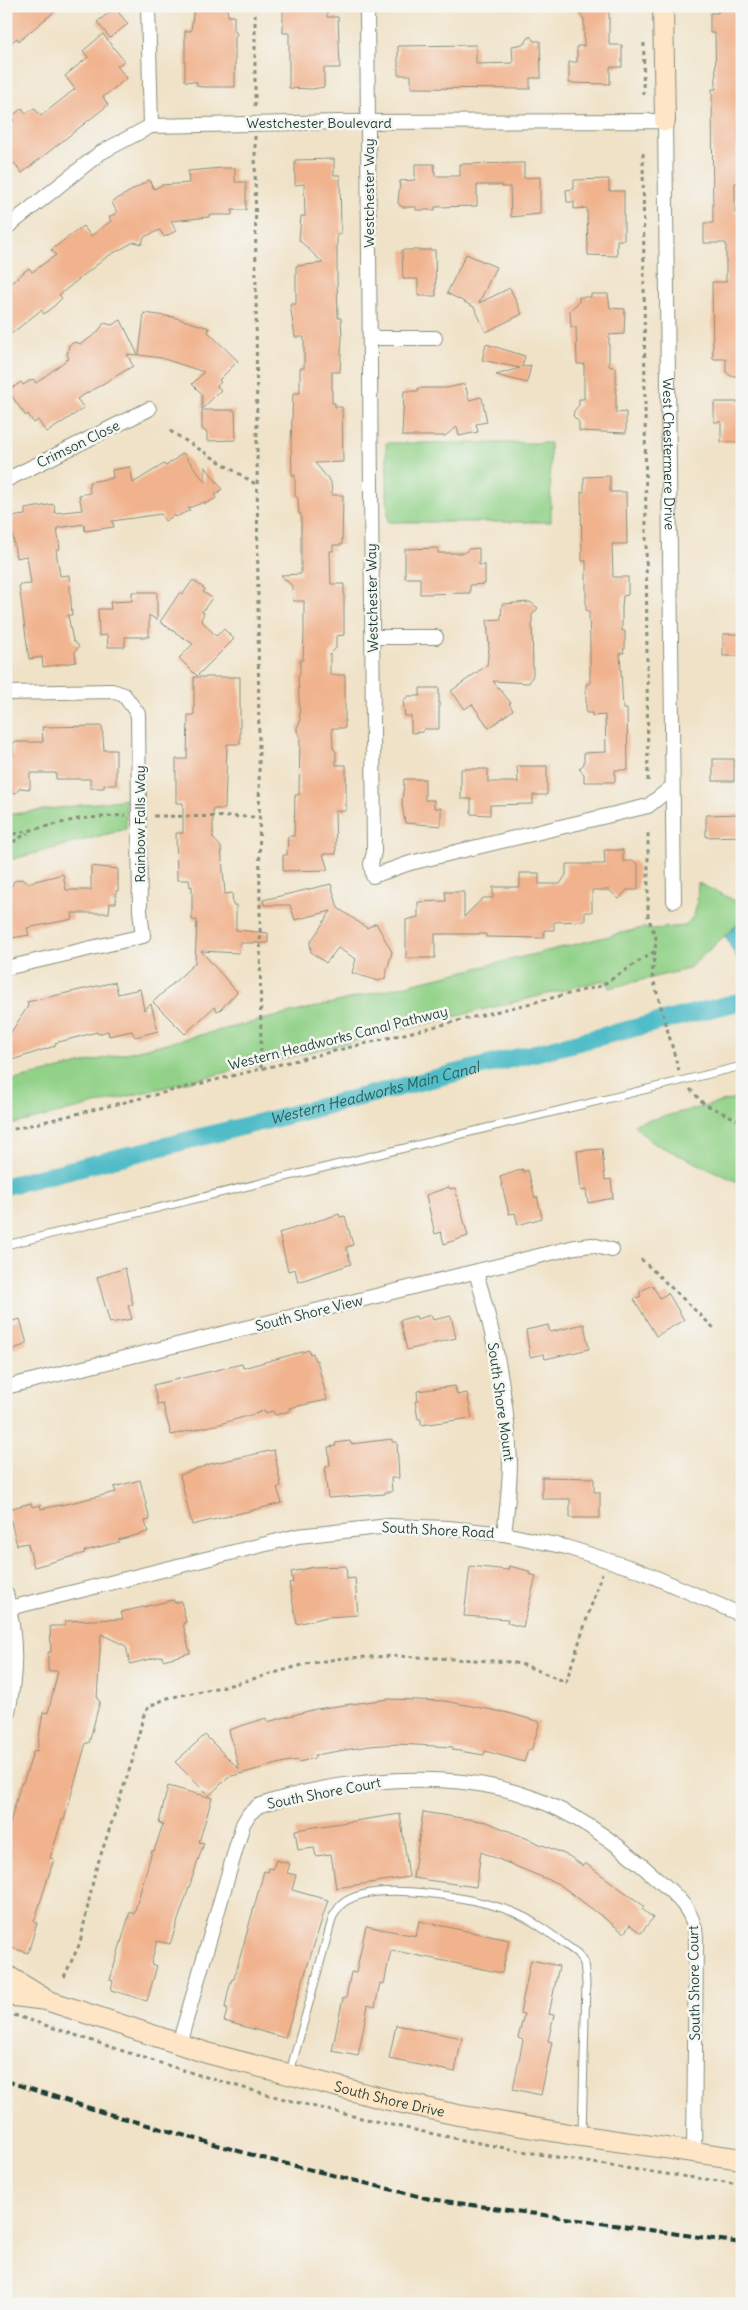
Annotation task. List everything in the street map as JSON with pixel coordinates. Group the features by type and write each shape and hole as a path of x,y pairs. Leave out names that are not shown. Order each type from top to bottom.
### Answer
{"street":[{"path":"148,6 151,126"},
{"name":"Westchester Way","path":"367,6 374,852 371,864 373,876 410,863 648,806 672,787"},
{"name":"West Chestermere Drive","path":"663,6 674,901"},
{"name":"Westchester Boulevard","path":"6,228 100,153 151,126 255,123 665,121"},
{"path":"370,338 436,338"},
{"name":"Crimson Close","path":"6,480 149,409"},
{"path":"372,637 436,637"},
{"name":"Rainbow Falls Way","path":"6,693 112,691 124,695 138,714 140,911 143,936 6,968"},
{"name":"South Shore View","path":"6,1387 576,1247 592,1246 612,1250"},
{"name":"South Shore Mount","path":"476,1272 494,1344 507,1433 509,1487 504,1534"},
{"name":"South Shore Road","path":"10,1608 298,1536 389,1526 448,1528 504,1534 566,1547 638,1570 741,1613"},
{"path":"6,1593 10,1608 16,1676 6,1721"},
{"name":"South Shore Court","path":"179,2044 243,1824 254,1810 271,1801 373,1781 434,1780 480,1785 532,1798 569,1814 626,1851 688,1909 695,1928 696,1938 694,2153"},
{"name":"South Shore Drive","path":"6,1975 46,2000"},
{"name":"South Shore Drive","path":"6,1995 46,2000 179,2044 289,2075 458,2115 582,2137 742,2159"}],"lane":[{"path":"6,1245 742,1066"},
{"path":"289,2075 334,1916 342,1904 358,1896 391,1891 428,1893 476,1903 513,1912 577,1953 584,1964 586,1982 582,2137"}],"path":[{"path":"255,6 261,1068"},
{"path":"643,95 644,36"},
{"path":"643,153 648,784"},
{"path":"170,431 258,486"},
{"path":"6,836 78,819 126,815"},
{"path":"153,816 260,817"},
{"path":"6,846 13,844 30,831"},
{"path":"648,833 648,917 656,938 652,975 682,1080 704,1104 742,1122"},
{"name":"Western Headworks Canal Pathway","path":"6,1131 601,986 654,950"},
{"path":"641,1259 716,1330"},
{"path":"64,1977 80,1942 96,1872 132,1762 143,1717 149,1706 168,1698 235,1684 306,1664 367,1657 510,1662 524,1665 566,1682 602,1573"}],"green space":[{"path":"386,443 550,443 551,522 388,522"},
{"path":"126,799 126,829 6,861 6,815"},
{"path":"698,883 742,904 742,920 688,969 609,988 605,980 6,1126 6,1082 642,928 684,926 693,917 697,904"},
{"path":"742,1097 742,1184 651,1142 633,1124"}],"water":[{"path":"742,920 742,967 725,936"}],"building":[{"path":"6,6 61,6 19,41 17,38 6,47"},
{"path":"194,6 227,6 228,16 234,16 234,30 237,34 235,37 235,87 202,87 197,86 197,82 185,81 185,31 191,31"},
{"path":"283,6 323,6 323,10 327,10 327,17 338,17 340,68 324,68 324,87 312,89 289,88 289,33 283,33"},
{"path":"573,6 609,6 609,45 622,45 622,67 610,67 610,84 569,83 569,62 577,62 577,46 584,46 584,19"},
{"path":"718,6 742,6 742,95 738,95 739,154 742,154 742,183 735,183 735,213 742,213 742,376 731,376 726,372 726,359 713,359 712,282 726,282 726,243 704,243 704,223 713,223 712,89 716,89 715,33 710,33 710,13 718,13"},
{"path":"115,8 128,24 110,38 97,22"},
{"path":"103,34 124,61 117,66 127,78 103,97 108,105 22,173 14,163 6,169 6,127 14,120 11,117 22,108 26,114 34,108 41,116 75,89 65,76 88,57 83,51"},
{"path":"530,36 534,41 540,41 541,78 530,78 530,89 411,88 411,75 398,75 398,46 476,45 476,64 513,63 512,46 524,44"},
{"path":"334,159 334,175 340,175 341,234 337,234 337,277 338,318 341,318 342,337 340,372 332,372 332,403 335,403 335,407 342,407 343,462 315,463 331,482 332,495 343,495 342,545 333,545 333,551 330,551 331,584 344,584 344,635 336,636 336,648 330,654 330,675 345,675 345,728 332,728 336,765 346,765 346,811 335,811 336,854 323,854 328,870 283,871 283,855 287,855 288,836 294,836 295,795 299,795 300,736 297,732 297,727 300,723 298,675 300,675 300,660 303,660 304,634 304,601 293,601 292,586 281,575 301,574 301,514 299,514 298,498 295,496 295,475 292,475 291,443 293,393 300,393 300,368 304,368 304,337 295,337 290,304 296,304 296,266 323,263 299,240 301,216 305,216 304,184 295,185 295,160"},
{"path":"524,163 524,178 540,177 540,214 511,217 510,187 502,187 502,185 477,185 477,206 435,207 435,210 416,210 416,207 402,207 398,203 400,181 415,180 415,164 434,164 435,176 460,176 460,164"},
{"path":"235,168 235,182 246,182 246,210 232,210 232,215 209,215 209,217 171,221 176,231 164,237 160,230 144,237 142,244 134,242 108,256 59,295 62,298 54,306 44,314 41,310 6,338 6,287 29,268 32,272 56,255 51,250 83,226 91,236 111,221 109,217 117,213 112,202 149,180 154,189 162,185 189,183 188,171"},
{"path":"609,179 609,191 624,191 624,240 617,240 617,256 588,255 587,208 574,209 574,202 567,202 566,190 574,189 574,180"},
{"path":"402,250 435,250 436,296 418,296 418,279 403,279"},
{"path":"466,254 496,267 479,303 510,288 522,314 486,332 474,307 447,293"},
{"path":"591,294 608,294 610,308 625,309 624,334 609,335 609,366 616,368 616,413 626,412 626,433 579,431 579,422 573,416 574,411 579,405 579,399 584,399 584,364 577,364 576,327 571,327 570,310 579,302 579,297 591,297"},
{"path":"144,313 173,317 209,328 208,332 238,361 219,380 221,382 217,386 221,390 202,409 202,394 192,384 204,372 161,358 139,355"},
{"path":"121,320 138,355 127,354 133,366 77,399 84,408 49,431 46,432 38,420 34,423 28,414 26,416 8,391 21,382 23,385 33,379 36,383 69,358 67,355 69,345 75,342 81,344 97,333 104,323 112,325"},
{"path":"486,344 525,356 522,367 531,365 527,383 496,375 520,368 482,360"},
{"path":"465,384 469,400 482,398 487,422 476,424 478,432 459,436 457,427 445,436 402,436 404,391 418,391 418,388 447,388"},
{"path":"714,402 739,402 739,419 742,419 740,442 721,442 721,422 714,422"},
{"path":"202,410 235,410 236,440 207,441 207,433 202,429"},
{"path":"183,453 205,482 205,466 222,489 215,495 216,498 205,504 205,502 188,508 190,510 165,521 161,514 112,521 114,527 85,531 84,524 57,528 60,549 56,550 60,576 69,575 72,615 68,615 73,641 79,646 75,652 76,662 43,667 42,657 29,659 19,585 31,584 27,556 16,558 10,517 25,515 25,509 54,504 55,513 82,510 79,495 90,493 89,482 113,478 112,470 130,467 133,483 164,464 166,466"},
{"path":"610,476 610,492 626,492 627,544 612,544 613,577 628,577 628,595 623,596 622,608 622,631 625,631 625,649 623,649 624,653 620,653 623,709 627,709 628,770 615,770 615,782 584,782 584,774 579,769 584,764 584,753 606,752 605,715 592,716 592,713 586,713 586,684 590,684 590,645 589,611 586,610 586,561 582,561 581,492 584,492 584,477"},
{"path":"438,548 438,553 464,553 469,549 479,548 479,565 485,565 485,584 470,585 470,593 420,594 420,578 405,578 405,549"},
{"path":"193,580 205,589 203,592 212,598 202,612 204,613 201,620 216,636 224,629 234,639 197,676 179,658 193,644 160,622 180,592 183,594"},
{"path":"132,592 157,592 157,620 149,615 149,637 125,637 125,647 108,647 107,635 99,636 98,609 111,609 110,602 132,601"},
{"path":"530,602 538,608 532,615 533,675 529,683 493,681 511,703 509,704 513,710 489,728 472,704 465,709 451,691 487,665 489,648 487,620 501,619 502,604"},
{"path":"723,634 742,634 742,656 723,656"},
{"path":"194,677 240,677 240,744 227,744 225,809 213,809 213,838 221,847 225,894 232,893 233,905 236,905 236,930 268,933 268,943 240,943 239,953 201,951 237,992 220,1010 217,1011 214,1007 185,1034 153,1002 195,963 197,920 192,920 192,886 190,887 189,880 177,880 176,833 183,833 183,803 176,803 176,759 187,759 188,715 194,715"},
{"path":"420,688 439,688 439,729 424,729 422,732 411,733 411,716 405,716 403,701 408,696 420,696"},
{"path":"102,726 104,750 116,750 116,785 104,785 104,788 90,788 90,779 56,779 56,773 30,773 30,789 20,788 16,793 6,793 6,757 13,755 13,742 43,742 42,727"},
{"path":"713,759 734,759 734,781 713,781"},
{"path":"517,766 547,766 547,795 533,795 533,804 490,805 490,815 471,814 471,799 461,799 461,769 488,769 488,782 518,782"},
{"path":"404,779 425,779 425,800 434,800 434,808 441,808 441,826 405,823 402,804"},
{"path":"742,814 742,836 706,837 706,815"},
{"path":"604,850 623,850 623,861 634,861 638,865 638,890 627,890 619,899 609,890 592,890 592,912 585,912 585,921 554,922 554,930 544,930 544,938 486,937 486,934 435,934 435,958 406,958 406,920 418,917 418,902 446,901 445,892 464,892 464,917 483,898 493,898 493,887 520,887 520,873 539,873 539,884 560,884 566,875 566,864 605,864"},
{"path":"91,866 118,869 116,903 110,903 109,913 72,913 73,919 27,928 29,935 6,939 6,888 11,887 14,881 21,879 28,883 63,874 66,890 91,890"},
{"path":"331,884 338,908 367,928 376,923 392,952 385,978 379,981 352,973 356,959 338,948 326,963 311,952 310,943 331,911 295,920 290,905 264,905 263,900"},
{"path":"115,982 118,994 140,989 144,1010 151,1004 158,1031 135,1037 132,1031 109,1036 108,1031 98,1034 97,1032 55,1043 55,1046 6,1062 6,1040 28,1006 27,1002"},
{"path":"602,1149 605,1180 611,1179 613,1198 588,1203 586,1190 581,1191 577,1151"},
{"path":"523,1169 523,1172 528,1170 542,1218 518,1225 515,1213 509,1214 500,1177"},
{"path":"449,1187 450,1189 455,1188 468,1236 444,1244 441,1232 435,1234 426,1195"},
{"path":"339,1214 340,1217 345,1216 353,1245 346,1247 351,1264 298,1282 295,1269 288,1271 279,1233"},
{"path":"125,1268 133,1305 128,1306 132,1319 110,1323 97,1277"},
{"path":"652,1285 660,1298 668,1293 684,1320 656,1336 634,1299 641,1296 639,1292"},
{"path":"431,1315 433,1320 451,1316 456,1338 407,1350 400,1320 416,1316 417,1319"},
{"path":"20,1319 27,1344 6,1352 6,1323"},
{"path":"584,1324 589,1349 545,1359 544,1354 530,1357 526,1330 548,1325 550,1332"},
{"path":"309,1350 310,1354 313,1353 315,1361 317,1360 327,1400 289,1408 290,1411 275,1415 273,1411 265,1413 264,1411 220,1424 171,1435 163,1404 158,1405 153,1385 242,1364 243,1368"},
{"path":"455,1386 457,1395 467,1393 472,1418 421,1425 415,1401 418,1401 417,1391"},
{"path":"392,1439 392,1442 397,1442 399,1478 391,1478 392,1492 328,1498 325,1473 326,1467 330,1466 328,1447 336,1446 335,1443 350,1441 351,1444"},
{"path":"274,1450 281,1486 277,1488 282,1503 192,1525 180,1475 210,1464"},
{"path":"542,1477 594,1478 594,1492 600,1492 600,1518 570,1518 570,1499 542,1499"},
{"path":"140,1480 150,1520 145,1521 148,1532 84,1551 85,1553 34,1567 28,1544 17,1545 8,1509 31,1503 32,1507 40,1505 41,1509 66,1504 116,1492 114,1487"},
{"path":"346,1566 347,1579 355,1578 358,1615 327,1617 297,1624 289,1583 293,1582 291,1572 314,1567"},
{"path":"470,1566 508,1570 509,1566 529,1571 529,1574 536,1576 523,1627 507,1623 508,1619 464,1616"},
{"path":"174,1600 174,1603 181,1601 186,1622 183,1623 190,1653 163,1660 162,1656 130,1664 126,1646 101,1634 97,1699 100,1701 89,1743 86,1743 64,1820 62,1820 50,1858 54,1859 34,1922 37,1923 28,1953 6,1946 6,1838 21,1783 23,1783 34,1750 37,1751 43,1712 48,1713 58,1671 48,1671 48,1652 51,1652 50,1626 65,1626 65,1621 123,1619 121,1612"},
{"path":"388,1699 445,1701 508,1713 540,1722 531,1751 528,1750 524,1762 485,1751 484,1755 453,1750 453,1747 398,1744 369,1746 315,1755 315,1758 299,1762 298,1760 285,1762 228,1777 209,1796 175,1762 205,1735 239,1769 229,1730 266,1718 267,1722 316,1709"},
{"path":"168,1786 212,1798 199,1842 204,1843 170,1944 157,1941 151,1964 157,1966 147,2001 111,1990 113,1981 110,1980 130,1912 134,1914 152,1851 154,1851 163,1824 159,1823"},
{"path":"423,1812 487,1822 569,1856 583,1866 585,1863 644,1906 642,1909 653,1918 641,1933 630,1925 624,1933 559,1884 481,1852 476,1887 413,1878"},
{"path":"400,1814 409,1877 336,1888 331,1854 316,1856 314,1848 298,1850 295,1830"},
{"path":"276,1860 290,1864 287,1873 296,1875 292,1890 328,1900 285,2038 224,2021 228,2008 225,2008 228,1992 232,1979 234,1979 264,1871 268,1872 269,1868 273,1869"},
{"path":"419,1921 509,1940 502,1973 391,1950 384,1984 380,1983 375,2007 368,2005 358,2056 332,2051 343,1998 346,1998 351,1972 356,1973 366,1926 416,1936"},
{"path":"531,1960 559,1966 549,2014 554,2015 548,2041 552,2042 541,2095 513,2089 523,2040 518,2038 524,2014 520,2013"},
{"path":"396,2025 462,2038 455,2072 389,2059"}],"waterway":[{"name":"Western Headworks Main Canal","path":"6,1186 742,1001"}],"railway":[{"path":"6,2081 102,2112 263,2158 430,2199 742,2243"}]}
